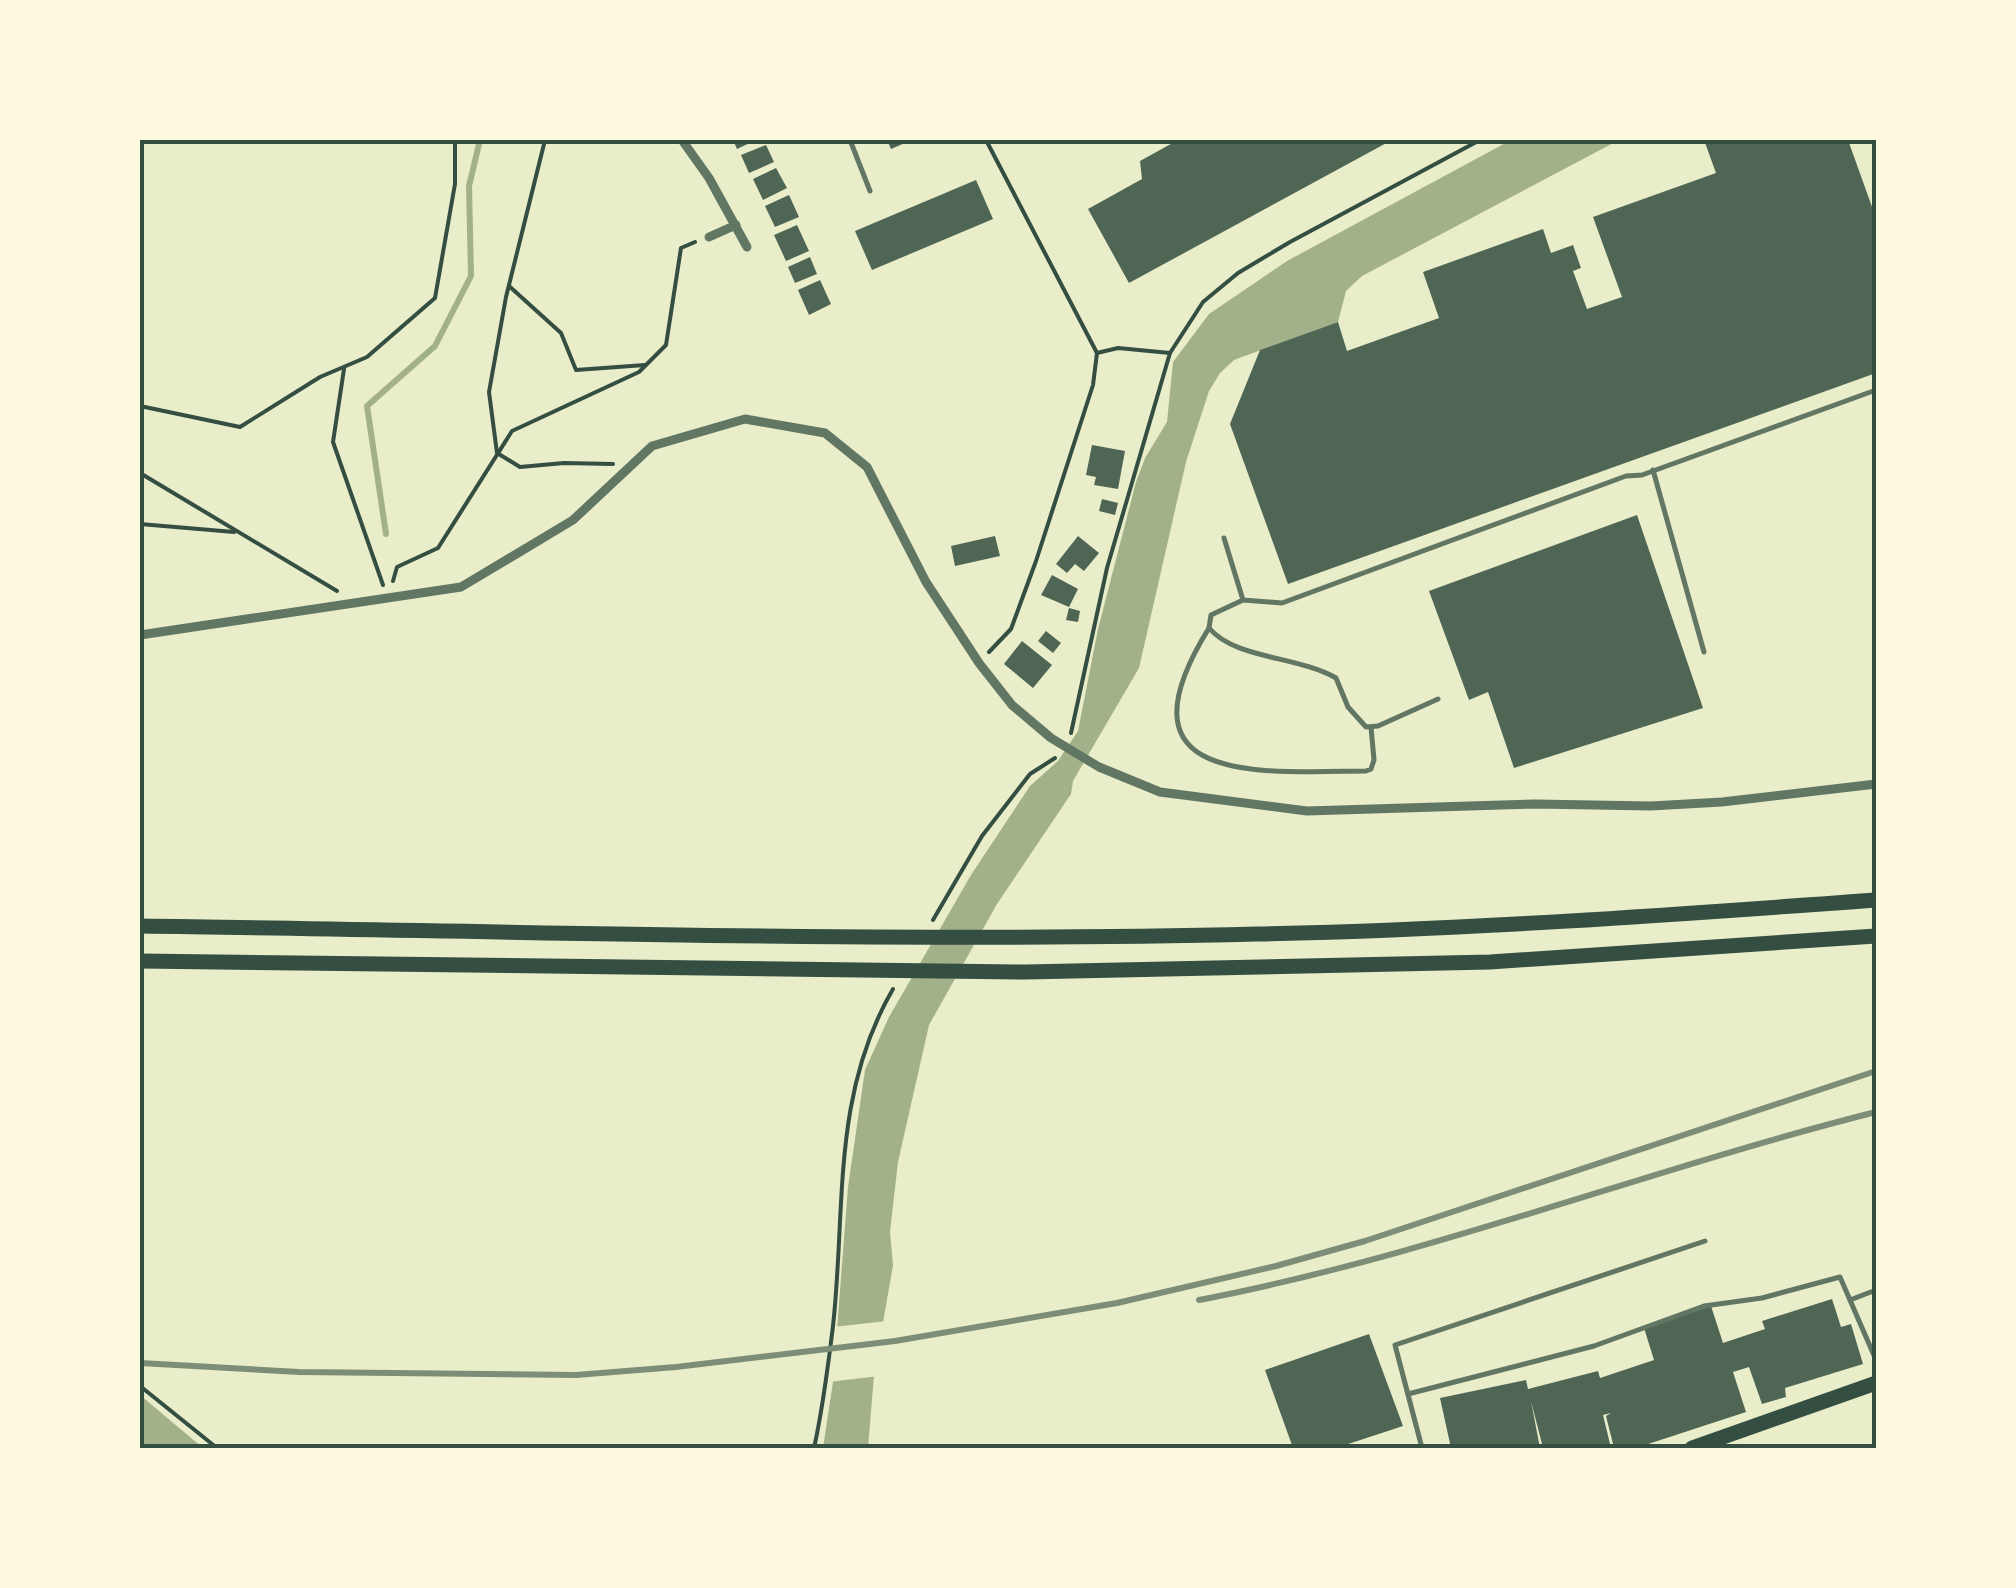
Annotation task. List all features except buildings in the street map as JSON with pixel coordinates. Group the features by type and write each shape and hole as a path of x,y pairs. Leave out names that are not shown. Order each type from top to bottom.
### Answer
{"highway":[{"path":"140,926 652,936 1034,937 1486,927 1876,900"},
{"path":"140,961 1026,972 1490,962 1876,936"},
{"path":"1692,1448 1876,1383"}],"street":[{"path":"682,140 747,247"},
{"path":"709,237 736,225"},
{"path":"140,635 460,587 574,520 652,446 744,419 825,433 868,467 926,582 1012,705 1051,738 1099,767 1160,792 1307,811 1686,804 1876,784"}],"lane":[{"path":"850,140 870,191"},
{"path":"1372,727 1374,760 1366,771 1238,768 1197,754 1183,733 1177,704 1188,663 1209,628 1211,616 1243,600 1282,604 1626,476 1653,470 1876,390"},
{"path":"1653,470 1704,652"},
{"path":"1224,538 1243,600"},
{"path":"1209,628 1233,646 1300,662 1336,678 1357,719 1366,727 1438,698"},
{"path":"1422,1448 1395,1345 1705,1241"},
{"path":"1408,1394 1594,1346 1704,1306 1762,1298 1840,1277 1876,1360"},
{"path":"1850,1300 1876,1290"}],"path":[{"path":"140,406 240,427 320,377 367,357 435,298 455,184 454,140"},
{"path":"545,140 509,286 489,392 498,454 520,468 564,463 633,464"},
{"path":"979,663 1011,629 1066,476 1093,385 1097,353 986,140"},
{"path":"1071,734 1107,568 1170,353 1203,302 1238,274 1341,213 1480,140"},
{"path":"392,583 397,567 438,548 512,431 640,372 666,344 681,248 709,237"},
{"path":"509,286 561,332 576,370 646,365"},
{"path":"1097,353 1118,348 1170,353"},
{"path":"345,366 333,442 388,598"},
{"path":"140,472 358,604"},
{"path":"140,524 239,532"},
{"path":"933,919 982,836 1030,774 1054,759 1062,746"},
{"path":"814,1448 833,1327 850,1102 861,1057 896,984"},
{"path":"140,1386 217,1448"}],"shaded area":[{"path":"1511,140 1619,140 1362,276 1346,291 1338,322 1234,360 1209,391 1186,462 1139,668 1073,781 1071,794 997,904 929,1025 898,1162 890,1232 893,1265 874,1375 868,1448 823,1448 833,1382 848,1187 865,1070 889,1017 971,875 1030,786 1058,761 1078,731 1098,629 1136,482 1145,458 1167,422 1173,362 1209,314 1287,261"},
{"path":"140,1395 203,1448 140,1448"}],"pier":[{"path":"887,1321 879,1376 828,1382 833,1327"}],"waterway":[{"path":"386,534 367,406 435,346 471,276 469,186 480,140"}],"railway":[{"path":"140,1363 299,1372 576,1375 895,1341 1117,1303 1276,1266 1365,1241 1876,1071"},
{"path":"1199,1300 1370,1260 1876,1112"}]}
